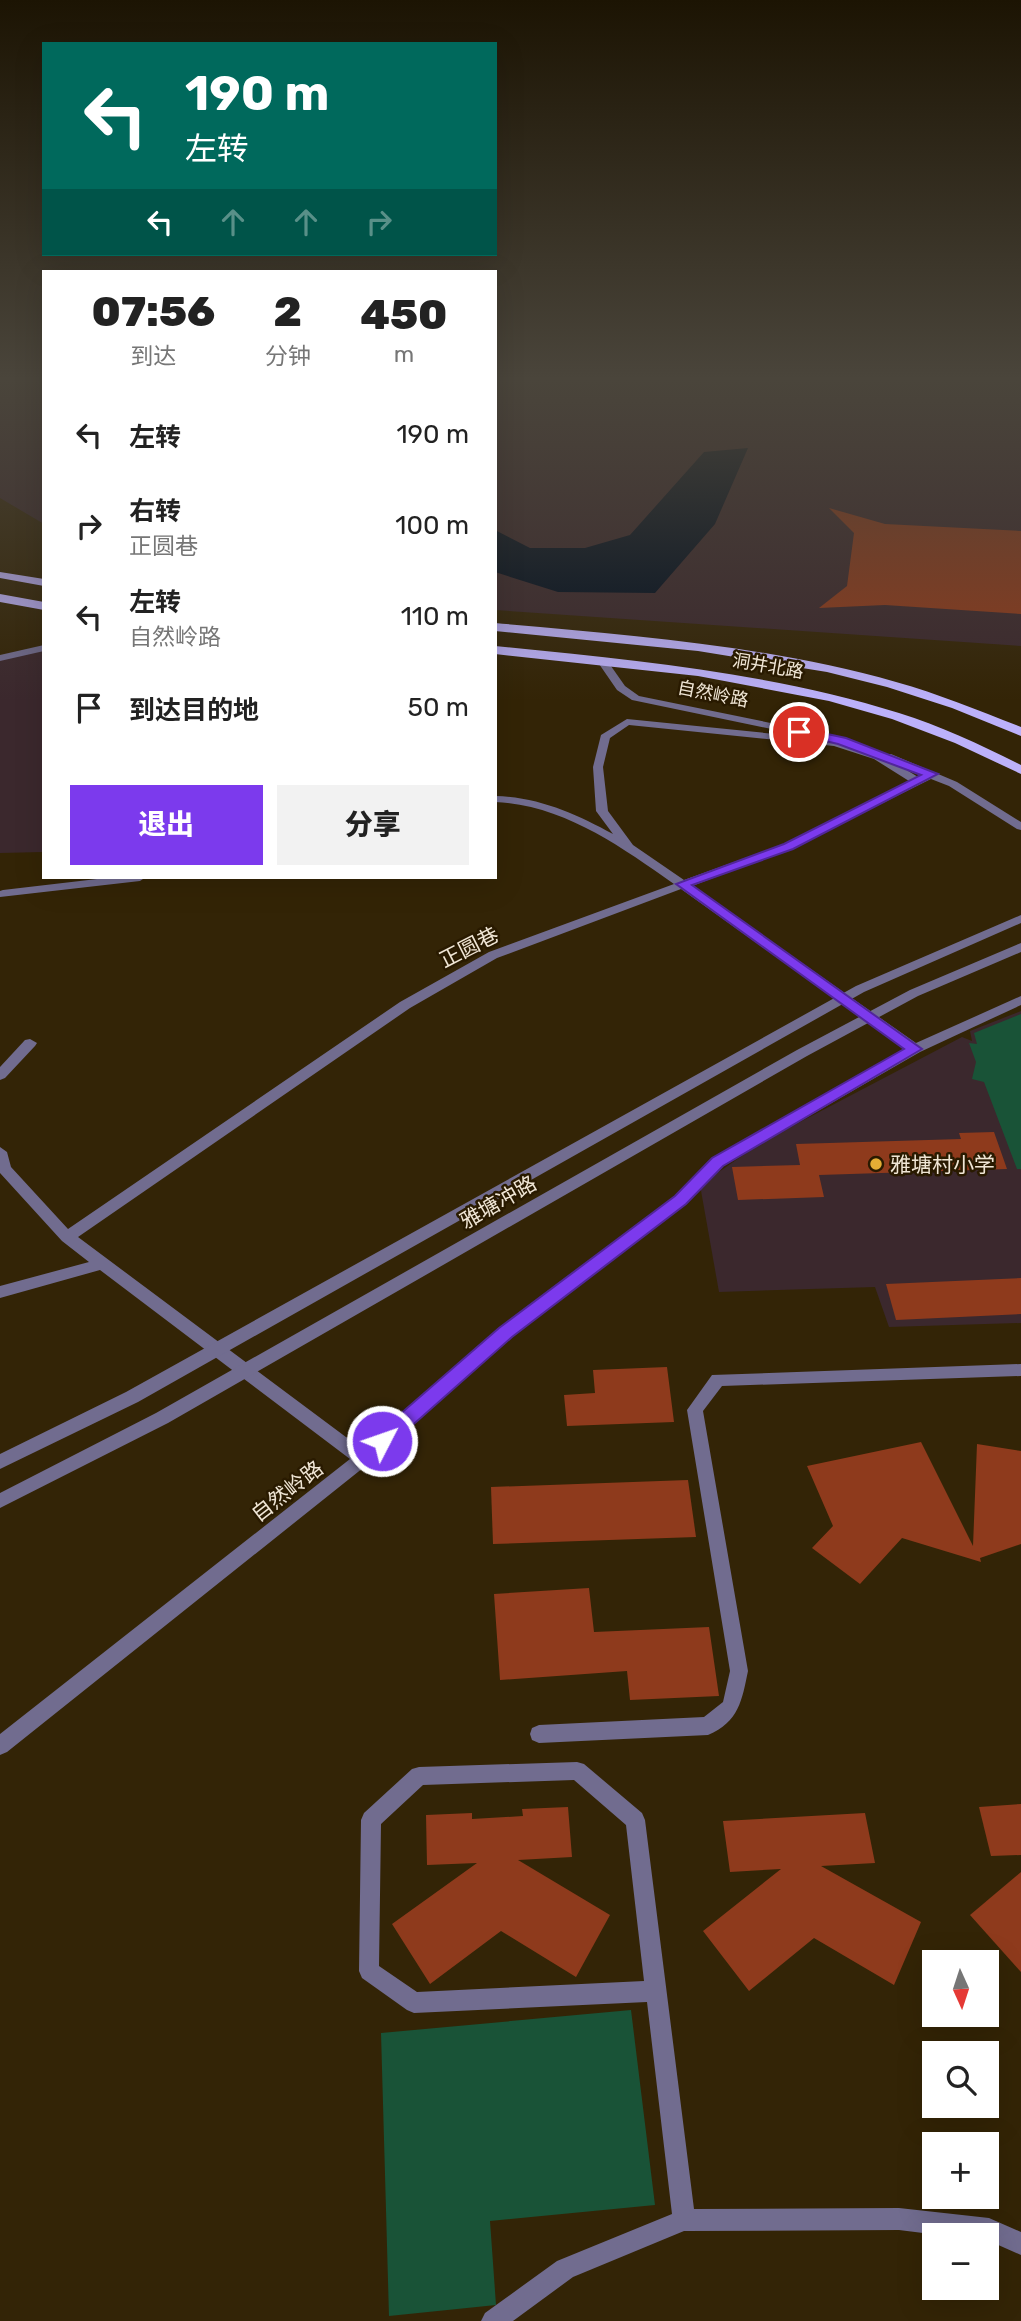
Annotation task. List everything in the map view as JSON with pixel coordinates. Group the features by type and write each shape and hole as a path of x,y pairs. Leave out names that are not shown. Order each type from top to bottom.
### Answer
{"main road":[{"path":"0,575 42,583"},
{"path":"0,598 42,606"},
{"name":"洞井北路","path":"497,627 682,644 804,661 918,691 1021,732"},
{"name":"洞井北路","path":"497,650 687,670 803,690 938,733 1021,770"}],"street":[{"path":"0,658 42,648"},
{"path":"0,664 42,654"},
{"name":"自然岭路","path":"602,660 621,688 636,698 842,741 953,784 1021,827"},
{"path":"629,847 602,811 598,767 605,737 627,722 835,743 878,757 918,782"},
{"name":"正圆巷","path":"67,1237 405,1004 493,955 788,846 932,774"},
{"path":"497,799 507,798 563,812 629,847 915,1049"},
{"path":"3,894 124,879"},
{"name":"雅塘冲路","path":"0,1462 132,1398 843,999 1021,919"},
{"name":"雅塘冲路","path":"0,1501 162,1418 869,1017 914,993 1021,947"},
{"name":"自然岭路","path":"0,1746 362,1459 506,1332 681,1200 718,1162 915,1049 1021,1000"},
{"path":"0,1075 30,1043"},
{"path":"0,1152 5,1169 67,1237 362,1459"},
{"path":"0,1292 101,1264"},
{"path":"539,1734 708,1726 731,1707 738,1671 695,1409 718,1380 1021,1370"},
{"path":"656,1991 414,2003 369,1971 371,1819 419,1776 578,1771 635,1820 656,1991 684,2220"},
{"path":"493,2321 565,2269 684,2220 899,2220 989,2230 1021,2244"}],"shaded area":[{"path":"0,484 42,484 42,523 0,498"},
{"path":"497,484 1021,484 1021,646 497,610"},
{"path":"42,648 42,852 0,853 0,657"},
{"name":"雅塘村小学","path":"1021,1011 1021,1323 889,1327 875,1287 719,1292 700,1185 762,1142 962,1037 972,1041 970,1031"}],"green space":[{"path":"1021,1014 1021,1169 1017,1169 984,1082 972,1079 976,1062 969,1043 977,1044 974,1033"},
{"path":"631,2010 655,2205 490,2221 496,2305 389,2316 381,2033"}],"water":[{"path":"675,484 732,484 715,524 655,593 558,592 497,573 497,531 530,548 585,548 630,535"}],"building":[{"path":"829,508 885,524 1021,531 1021,614 885,605 819,608 847,586 854,533"},
{"path":"994,1132 1007,1169 819,1175 824,1197 738,1200 732,1167 800,1165 796,1144 961,1139 959,1133"},
{"path":"1021,1278 1021,1314 896,1320 886,1284"},
{"path":"667,1367 674,1422 567,1426 564,1395 595,1393 593,1370"},
{"path":"921,1442 973,1546 977,1444 1021,1451 1021,1544 980,1558 981,1562 902,1538 860,1584 812,1548 833,1526 807,1466"},
{"path":"688,1480 696,1537 493,1544 491,1487"},
{"path":"589,1588 594,1632 709,1627 719,1696 630,1700 627,1671 500,1680 494,1594"},
{"path":"1021,1804 1021,1855 991,1856 979,1807"},
{"path":"568,1807 572,1857 518,1860 610,1915 576,1977 501,1931 430,1984 392,1924 477,1863 427,1865 426,1815 472,1813 472,1819 523,1816 522,1809"},
{"path":"865,1813 875,1863 821,1866 921,1922 894,1985 814,1938 749,1991 703,1931 781,1869 730,1872 723,1821"},
{"path":"1021,1872 1021,1972 970,1915"}],"place":[{"name":"雅塘村小学","path":"876,1164"}],"route":[{"path":"382,1441 506,1332 681,1200 718,1162 787,1120 915,1049 682,884 788,846 932,774 900,760 842,741 799,732"}]}
